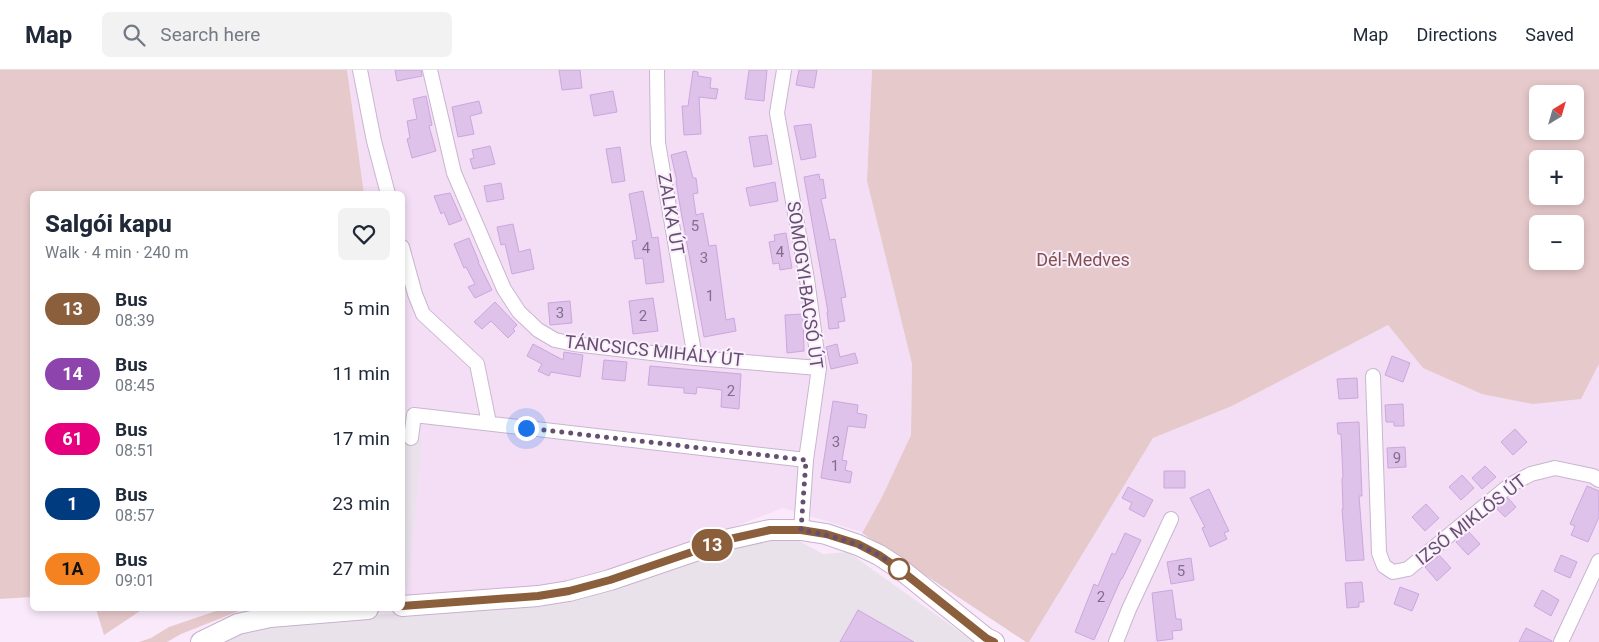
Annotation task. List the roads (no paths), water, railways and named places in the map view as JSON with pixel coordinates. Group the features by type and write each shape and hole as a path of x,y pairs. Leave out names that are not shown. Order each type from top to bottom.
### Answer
{"main road":[{"path":"405,606 538,596 569,591 610,580 730,539 770,530 801,530 826,534 858,544 879,555 986,638 994,642"},
{"path":"201,642 238,624 270,617 344,611"}],"street":[{"path":"360,70 374,141 387,191"},
{"name":"TÁNCSICS MIHÁLY ÚT","path":"430,70 454,173 504,289 519,312 538,330 555,340 574,344 695,358 819,368"},
{"name":"ZALKA ÚT","path":"657,70 658,143 695,358"},
{"name":"SOMOGYI-BACSÓ ÚT","path":"784,70 777,114 807,279 819,368 806,460 801,530"},
{"path":"405,258 415,294 423,314 476,364 489,423"},
{"name":"IZSÓ MIKLÓS ÚT","path":"1373,376 1379,553 1384,566 1393,572 1408,569 1510,485 1531,474 1555,468 1593,476 1599,480"},
{"path":"411,438 414,415 806,460"},
{"path":"1116,642 1129,609 1171,519"},
{"path":"1561,642 1599,561"}],"park label":[{"name":"Dél-Medves","path":"1083,260"}]}
